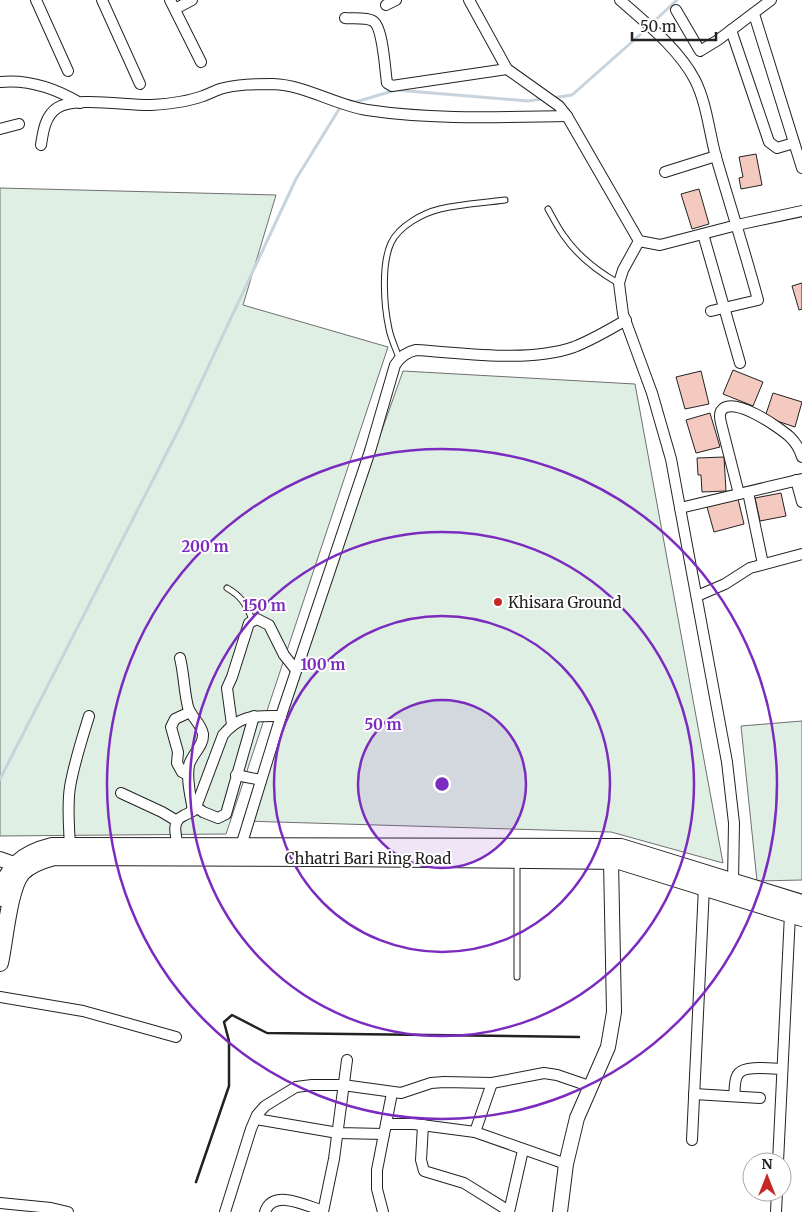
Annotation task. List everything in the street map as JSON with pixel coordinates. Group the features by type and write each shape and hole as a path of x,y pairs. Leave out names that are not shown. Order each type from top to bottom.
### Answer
{"main road":[{"name":"Chhatri Bari Ring Road","path":"0,898 7,862 35,850 52,846 621,847 733,882 798,912"},
{"name":"Chhatri Bari Ring Road","path":"0,963 13,889 23,872 40,861 54,857 619,861 704,887 798,912"}],"street":[{"path":"36,0 68,71"},
{"path":"102,0 140,84"},
{"path":"192,0 172,4 201,62"},
{"path":"386,6 396,0"},
{"path":"469,0 507,69 559,106 567,116 639,241 660,245 737,225 802,211"},
{"path":"620,0 656,32 687,66 703,101 716,156 758,300 711,311"},
{"path":"676,10 700,51 771,0"},
{"path":"754,14 802,168"},
{"path":"345,18 370,20 376,24 385,61 387,82 392,86 507,69"},
{"path":"731,30 769,142 776,148 794,143"},
{"path":"0,82 15,80 37,84 62,92 80,103"},
{"path":"41,145 44,126 58,108 80,103 151,105 185,101 230,87 246,85 276,84 313,92 332,101 368,110 474,118 567,116"},
{"path":"0,129 19,124"},
{"path":"665,172 716,156"},
{"path":"703,234 740,363"},
{"path":"639,241 623,270 619,284 626,320 652,393 671,459 727,762 734,822 733,882"},
{"path":"241,846 296,670 370,451 395,365 400,358 410,351 416,350 499,356 556,352 586,341 626,320"},
{"path":"763,564 744,493 721,423 720,415 723,409 740,408 758,415 789,436 796,444 802,457"},
{"path":"680,508 799,480 802,502"},
{"path":"697,596 725,584 750,568 802,554"},
{"path":"232,725 227,688 247,626 252,620 262,620 269,625 284,655 296,670"},
{"path":"180,658 190,712 199,724 203,734 191,758 188,775 195,809"},
{"path":"188,775 182,772 177,763 178,752 171,727 174,719 190,712"},
{"path":"70,846 70,788 75,762 89,716"},
{"path":"195,809 211,817 218,818 224,816 230,804 236,775 254,716"},
{"path":"178,846 177,821 195,809 223,735 232,725 244,718 281,716"},
{"path":"236,775 261,780"},
{"path":"121,793 177,821"},
{"path":"560,1212 566,1164 577,1118 608,1047 614,1012 611,861"},
{"path":"692,1140 704,887"},
{"path":"778,1152 782,1069 798,912"},
{"path":"0,997 83,1011 176,1037"},
{"path":"265,1212 272,1202 278,1200 294,1202 323,1212 331,1178 347,1060"},
{"path":"734,1096 736,1078 744,1070 755,1068 782,1069"},
{"path":"225,1212 251,1129 256,1119 265,1106 296,1087 343,1085 392,1093 408,1092 431,1083 492,1083 544,1073 557,1074 592,1087"},
{"path":"475,1132 492,1083"},
{"path":"383,1212 377,1189 377,1170 392,1093"},
{"path":"694,1094 760,1098"},
{"path":"256,1119 338,1133 423,1125 475,1132 566,1164"},
{"path":"423,1125 421,1160 424,1171 464,1183 509,1212 523,1150"},
{"path":"0,1203 51,1208 68,1212"}],"lane":[{"path":"400,358 389,330 386,306 385,266 391,242 404,227 439,209 504,200"},
{"path":"548,209 565,238 582,257 619,284"},
{"path":"227,588 241,597 252,620"},
{"path":"516,977 517,860"}],"green space":[{"path":"0,188 276,195 243,305 388,347 226,834 0,836"},
{"name":"Khisara Ground","path":"403,371 635,384 723,863 611,832 243,821"},
{"path":"802,721 802,880 757,881 741,726"}],"building":[{"path":"756,154 762,185 741,189 739,178 743,177 739,157"},
{"path":"699,189 709,224 692,229 681,194"},
{"path":"802,283 802,309 799,310 792,286"},
{"path":"733,370 763,382 753,406 723,394"},
{"path":"701,371 709,404 685,409 676,377"},
{"path":"773,393 802,402 795,427 765,417"},
{"path":"710,413 720,447 696,453 686,420"},
{"path":"724,457 726,491 702,492 697,458"},
{"path":"781,493 786,516 760,521 755,498"},
{"path":"738,499 744,524 714,532 707,507"}],"waterway":[{"path":"552,98 572,95 677,0"},
{"path":"352,103 396,90 528,101 543,99"},
{"path":"0,779 181,425 296,179 341,106"}],"wall":[{"path":"196,1182 229,1086 229,1041 224,1022 232,1015 267,1033 579,1037"}],"place":[{"name":"Khisara Ground","path":"498,602"}]}
